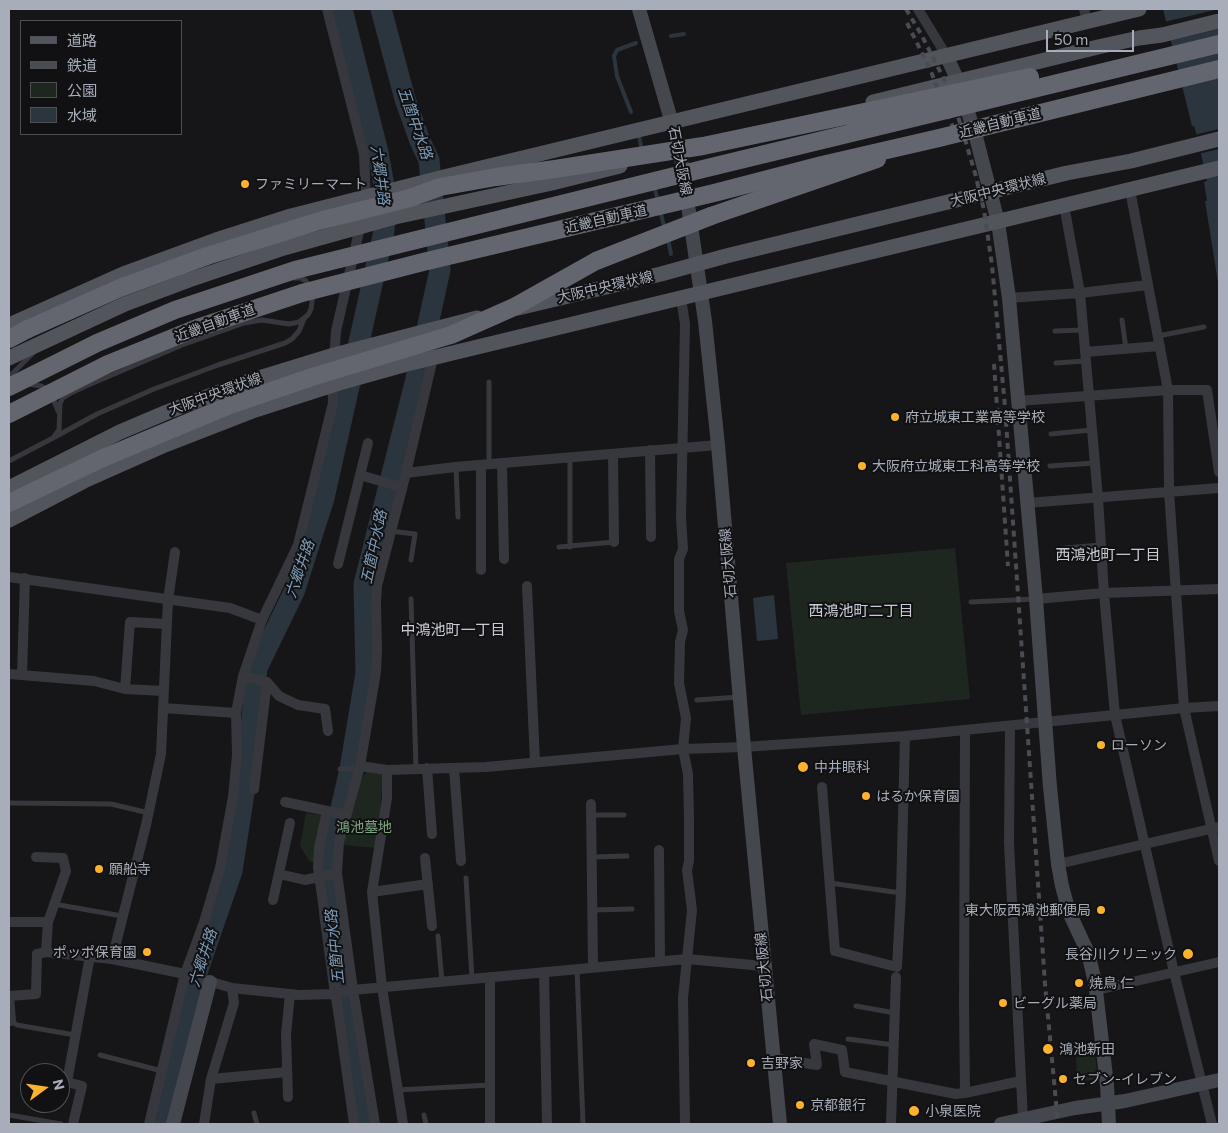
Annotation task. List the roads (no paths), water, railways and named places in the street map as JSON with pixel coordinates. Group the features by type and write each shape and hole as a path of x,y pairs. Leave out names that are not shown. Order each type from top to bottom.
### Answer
{"highway":[{"path":"9,339 120,288 207,256 319,221 410,198 451,185 703,146 1056,72 1219,42"},
{"name":"近畿自動車道","path":"13,387 97,343 175,310 304,268 1219,42"},
{"name":"近畿自動車道","path":"9,414 108,364 196,328 302,293 414,264 714,193 1219,69"},
{"path":"9,503 154,435 230,405 312,377 451,336 506,311 570,274 623,249 711,216 939,138"}],"main road":[{"path":"9,325 123,274 259,225 371,194 946,55 1086,15 1139,9"},
{"path":"9,358 125,304 189,280 276,250 367,224 552,183 680,151 707,142 958,81 1098,47 1162,35 1219,21"},
{"name":"大阪中央環状線","path":"9,488 80,451 167,412 243,383 340,353 438,327 991,192 1219,139"},
{"path":"9,520 92,478 165,445 255,410 362,376 1219,168"}],"street":[{"path":"149,1124 188,975 220,868 233,797 237,755 236,713 243,676 262,620 298,544 333,403 340,353 336,331 367,224 371,194 364,154 327,9"},
{"name":"石切大阪線","path":"639,9 673,121 680,151 702,293 718,444 763,966 780,1124"},
{"path":"918,9 946,55 958,81 976,137 998,222 1009,298 1058,864 1069,912 1091,962 1097,990 1109,1124"},
{"path":"1130,190 1168,390 1169,491 1184,708 1216,828 1219,861"},
{"path":"1064,206 1080,293 1115,715 1174,972 1212,1124"},
{"path":"1009,298 1080,293 1148,285"},
{"path":"681,298 685,324 680,517 683,549 679,559 679,610 683,630 680,642 679,683 686,718 683,749 688,774 689,860 687,870 692,910 683,998 685,1124"},
{"path":"1085,356 1159,341"},
{"path":"375,1124 353,990 337,873 339,842 359,768 376,672 378,650 377,586 398,486 406,473 432,359"},
{"path":"1018,401 1168,390 1207,390 1219,472"},
{"path":"338,564 368,443"},
{"path":"406,473 485,464 718,444"},
{"path":"650,450 651,537"},
{"path":"613,454 614,542"},
{"path":"502,463 504,559"},
{"path":"481,570 485,464"},
{"path":"360,474 398,486"},
{"path":"1027,503 1219,488"},
{"path":"112,959 149,813 161,754 168,600 175,552"},
{"path":"9,577 230,608 262,620"},
{"path":"22,675 25,578"},
{"path":"527,586 535,762"},
{"path":"1036,599 1104,593 1219,589"},
{"path":"125,689 130,622 167,624"},
{"path":"9,674 94,681 125,689 164,691"},
{"path":"243,676 267,682 279,696 298,705 325,709 328,731"},
{"path":"254,789 267,682"},
{"path":"359,768 387,770 486,767 683,749 744,747 905,736 1219,706"},
{"path":"163,708 236,713"},
{"path":"1010,726 1009,844 1021,1081 1028,1120"},
{"path":"965,730 965,1093"},
{"path":"822,788 835,951 897,967 905,736"},
{"path":"427,768 432,834"},
{"path":"454,768 461,861"},
{"path":"387,770 387,798 372,892 382,987 403,1124"},
{"path":"286,802 346,816"},
{"path":"591,804 593,967"},
{"path":"327,811 319,848 318,867 354,1124"},
{"path":"273,900 290,823"},
{"path":"1058,864 1216,828"},
{"path":"659,850 660,961"},
{"path":"36,857 63,858 66,871 48,922 46,952"},
{"path":"425,858 432,926"},
{"path":"278,874 305,880 337,873"},
{"path":"372,892 428,884"},
{"path":"9,922 48,922"},
{"path":"10,1021 9,996 36,994 37,954 46,952 112,959 188,975 232,988 290,994 335,994 382,987 687,959 763,966"},
{"path":"73,1124 82,1086 67,1082 90,956"},
{"path":"1097,990 1219,962"},
{"path":"544,972 547,1124"},
{"path":"490,977 490,1124"},
{"path":"891,1124 896,977"},
{"path":"173,1124 210,982"},
{"path":"204,1124 211,1079 234,1004 232,988"},
{"path":"288,1096 286,1035 290,994"},
{"path":"773,1058 817,1066 814,1044 842,1050 845,1072 956,1094 1021,1081"},
{"path":"211,1079 288,1072"},
{"path":"1001,1124 1219,1080"}],"lane":[{"path":"9,461 97,414 154,389 218,365 285,344 299,331 311,309 312,295 309,285 301,278 287,279 193,311"},
{"path":"53,438 59,430 60,403 63,398 114,372 244,323 262,320 295,324 305,318"},
{"path":"9,392 13,387 167,320"},
{"path":"1122,320 1126,349"},
{"path":"1159,341 1204,327"},
{"path":"1055,331 1083,330"},
{"path":"9,377 46,341"},
{"path":"1056,363 1085,356"},
{"path":"485,464 488,382"},
{"path":"13,387 30,384 41,386 49,393 59,412"},
{"path":"1051,434 1091,430"},
{"path":"570,457 570,547"},
{"path":"1050,466 1095,463"},
{"path":"456,467 458,517"},
{"path":"390,531 415,534 411,560"},
{"path":"559,547 614,542"},
{"path":"1065,548 1101,545"},
{"path":"412,599 416,769"},
{"path":"971,602 1036,599"},
{"path":"697,700 739,696"},
{"path":"340,768 359,768"},
{"path":"9,803 111,804 149,813"},
{"path":"591,815 624,814"},
{"path":"592,857 627,856"},
{"path":"466,878 472,979"},
{"path":"829,883 901,893"},
{"path":"53,904 122,916"},
{"path":"592,910 632,909"},
{"path":"438,936 442,982"},
{"path":"577,969 583,1124"},
{"path":"856,1006 895,1013"},
{"path":"10,1021 17,1025 76,1035"},
{"path":"848,1039 894,1045"},
{"path":"100,1055 162,1071"},
{"path":"398,1090 490,1085"},
{"path":"254,1113 257,1124"},
{"path":"9,1114 61,1124"},
{"path":"424,1115 426,1124"}],"water":[{"path":"1163,9 1219,9 1219,289 1205,201 1207,201 1204,182 1207,181"},
{"path":"774,595 778,639 757,641 753,598"}],"waterway":[{"name":"六郷井路","path":"161,1124 195,978 232,871 245,787 257,668 294,592 324,498 384,231 386,197 378,152 342,9"},
{"name":"五箇中水路","path":"364,1124 340,990 330,917 327,870 350,769 366,673 364,584 415,383 440,270 429,160 405,99 381,9"},
{"path":"671,36 684,34"},
{"path":"631,112 617,76 614,56 617,50 636,43"},
{"path":"639,136 641,146"},
{"path":"654,186 658,201"},
{"path":"660,210 665,230"},
{"path":"668,239 671,254"}],"railway":[{"path":"906,9 951,93 984,210 992,265 1005,407 1045,984 1058,1124"},
{"path":"907,23 930,69 958,140"},
{"path":"994,364 1008,566"}],"place":[{"name":"ファミリーマート","path":"245,184"},
{"name":"府立城東工業高等学校","path":"895,417"},
{"name":"大阪府立城東工科高等学校","path":"862,466"},
{"name":"ローソン","path":"1101,745"},
{"name":"中井眼科","path":"803,767"},
{"name":"はるか保育園","path":"866,796"},
{"name":"願船寺","path":"99,869"},
{"name":"東大阪西鴻池郵便局","path":"1101,910"},
{"name":"ポッポ保育園","path":"147,952"},
{"name":"長谷川クリニック","path":"1188,954"},
{"name":"焼鳥 仁","path":"1079,983"},
{"name":"ビーグル薬局","path":"1003,1003"},
{"name":"鴻池新田","path":"1048,1049"},
{"name":"吉野家","path":"751,1063"},
{"name":"セブン-イレブン","path":"1063,1079"},
{"name":"京都銀行","path":"800,1105"},
{"name":"小泉医院","path":"914,1111"}],"district":[{"name":"西鴻池町一丁目","path":"1108,555"},
{"name":"西鴻池町二丁目","path":"861,611"},
{"name":"中鴻池町一丁目","path":"453,630"}],"park label":[{"name":"鴻池墓地","path":"364,827"}]}
